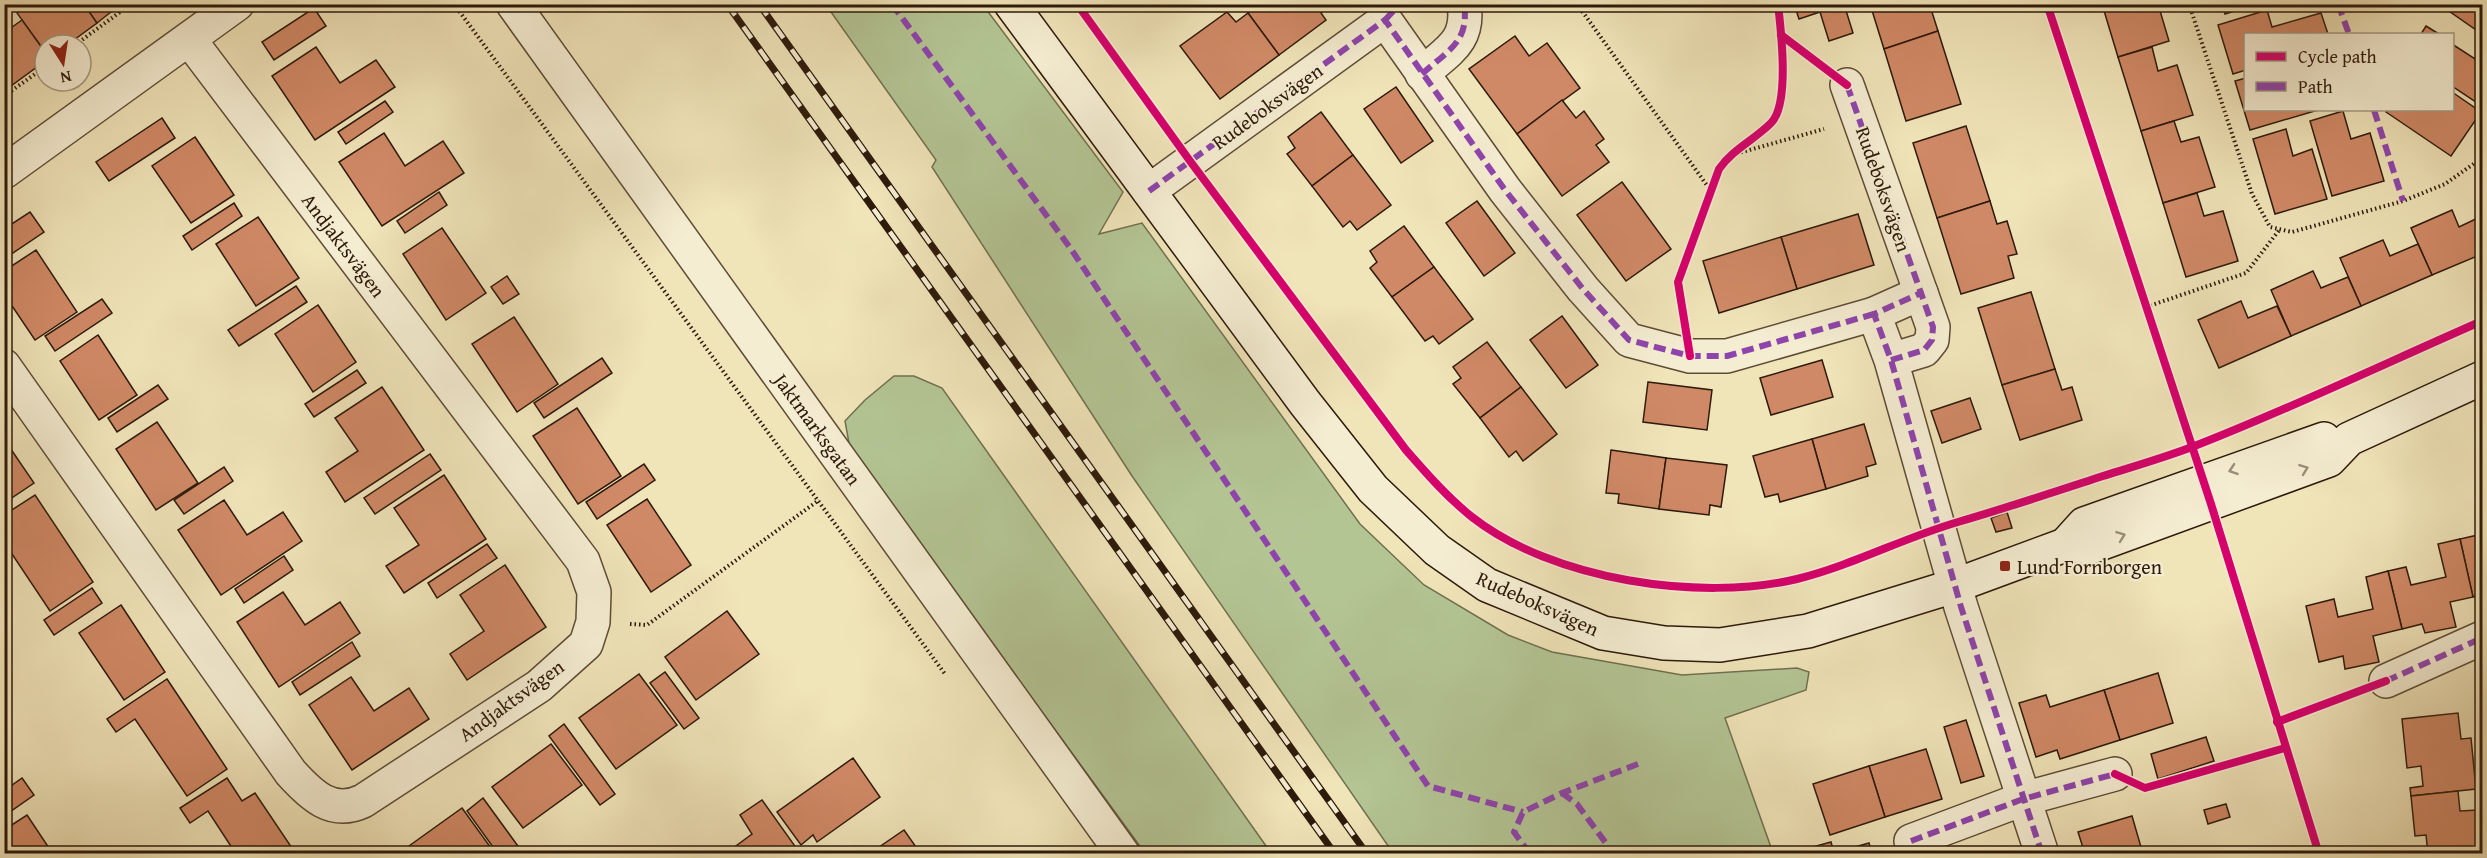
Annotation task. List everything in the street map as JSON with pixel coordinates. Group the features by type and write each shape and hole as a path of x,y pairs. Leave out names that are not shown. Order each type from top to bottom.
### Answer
{"street":[{"path":"4,172 237,4"},
{"name":"Jaktmarksgatan","path":"513,4 1123,854"},
{"name":"Rudeboksvägen","path":"1011,4 1305,403 1373,489 1437,550 1487,585 1604,633 1664,643 1720,645 1808,631 1954,586 2065,545 2084,524 2321,439 2349,439 2482,378"},
{"path":"1422,74 1461,38 1466,28 1464,4"},
{"name":"Rudeboksvägen","path":"1149,191 1393,12 1422,74 1512,199 1583,289 1629,340 1690,356 1727,356 1874,314 1921,293"},
{"name":"Andjaktsvägen","path":"4,366 291,773 309,793 333,805 348,808 363,801 539,686 586,644 593,622 594,592 583,561 189,39"},
{"name":"Rudeboksvägen","path":"1847,85 1933,327 1932,340 1924,350 1891,360"},
{"path":"1874,314 1891,360 1954,586 2042,854"},
{"path":"2386,681 2482,638"},
{"path":"1911,841 2023,799 2115,774"}],"path":[{"path":"91,33 131,4"},
{"path":"454,4 950,681"},
{"path":"1577,4 1711,191"},
{"path":"2189,4 2252,194 2270,227 2292,232 2403,201 2445,184 2482,158"},
{"path":"4,96 33,75"},
{"path":"1726,159 1859,118"},
{"path":"1726,159 1747,142"},
{"path":"1708,200 1715,180"},
{"path":"2146,307 2246,273 2280,229"},
{"path":"2142,296 2149,318"},
{"path":"593,622 647,625 819,500"}],"green space":[{"path":"826,5 983,5 1123,192 1099,234 1142,223 1360,524 1424,585 1508,635 1552,652 1682,675 1797,668 1809,672 1806,690 1725,718 1773,853 1393,853 1132,476 932,167 936,160"},
{"path":"894,376 914,376 942,388 1271,853 1145,853 850,449 845,421 865,400"}],"building":[{"path":"28,4 84,4 97,23 83,33 33,33 33,35 17,13"},
{"path":"84,4 121,4 97,23"},
{"path":"1260,4 1333,4 1321,13 1326,20 1279,55 1248,13"},
{"path":"1794,4 1844,4 1853,33 1829,41 1820,12 1799,19"},
{"path":"1870,4 1938,4 1938,7 1931,9 1938,31 1884,49"},
{"path":"2102,4 2158,4 2169,41 2118,57"},
{"path":"2222,4 2257,4 2225,14"},
{"path":"2449,4 2482,4 2482,34 2446,9"},
{"path":"314,8 326,26 274,60 262,42"},
{"path":"2267,10 2272,27 2321,13 2328,33 2244,33 2244,71 2233,74 2218,25"},
{"path":"1227,12 1236,22 1248,13 1279,55 1220,99 1180,46"},
{"path":"22,20 33,35 33,70 4,91 4,33"},
{"path":"2426,26 2437,33 2422,33"},
{"path":"1938,31 1961,104 1906,121 1884,49"},
{"path":"1515,36 1529,56 1547,43 1580,88 1517,134 1469,69"},
{"path":"2454,45 2475,59 2482,47 2482,106 2454,87"},
{"path":"316,47 340,83 376,60 395,87 315,140 272,76"},
{"path":"2152,47 2158,71 2177,65 2193,115 2141,131 2118,57"},
{"path":"2244,79 2244,110 2235,81"},
{"path":"1396,87 1433,141 1401,163 1364,109"},
{"path":"2454,93 2481,112 2451,156 2386,112 2454,111"},
{"path":"1562,100 1576,118 1584,111 1604,139 1596,145 1609,162 1562,196 1517,134"},
{"path":"385,101 393,112 346,144 338,132"},
{"path":"2244,111 2315,111 2250,130"},
{"path":"2343,111 2351,139 2370,133 2384,181 2332,196 2310,121"},
{"path":"1321,112 1353,155 1312,186 1287,154 1295,148 1288,137"},
{"path":"162,118 175,138 109,181 96,162"},
{"path":"2174,121 2181,142 2199,137 2215,187 2163,203 2141,131"},
{"path":"1966,126 1990,201 1937,218 1913,143"},
{"path":"2286,129 2293,156 2312,149 2327,199 2275,214 2253,139"},
{"path":"384,133 405,166 443,141 464,173 382,226 339,162"},
{"path":"195,137 234,195 191,223 152,166"},
{"path":"1353,155 1391,205 1357,230 1350,221 1343,227 1312,186"},
{"path":"1622,182 1671,249 1626,281 1577,215"},
{"path":"439,192 447,205 405,233 397,221"},
{"path":"2197,193 2204,216 2223,211 2238,261 2186,277 2163,203"},
{"path":"1477,201 1515,253 1484,276 1446,223"},
{"path":"1990,201 1997,224 2007,221 2017,254 2008,256 2014,278 1961,294 1937,218"},
{"path":"234,203 242,216 192,250 183,236"},
{"path":"2452,210 2459,227 2482,216 2482,254 2432,275 2411,228"},
{"path":"30,212 44,232 4,259 4,229"},
{"path":"1858,214 1874,265 1797,289 1781,237"},
{"path":"258,217 299,278 256,306 216,244"},
{"path":"1404,226 1434,267 1392,297 1370,268 1377,262 1370,251"},
{"path":"442,228 486,293 446,320 403,254"},
{"path":"1781,237 1797,289 1719,313 1703,261"},
{"path":"2383,240 2390,256 2418,244 2432,275 2361,306 2340,258"},
{"path":"36,250 77,312 35,340 4,294 4,271"},
{"path":"1434,267 1473,319 1439,344 1433,336 1425,341 1392,297"},
{"path":"2313,271 2321,288 2348,277 2361,306 2291,336 2271,290"},
{"path":"507,276 519,294 503,304 491,287"},
{"path":"296,286 307,302 239,346 228,330"},
{"path":"2031,292 2055,369 2002,385 1978,308"},
{"path":"102,299 112,313 55,351 45,336"},
{"path":"2241,301 2248,318 2277,306 2291,336 2219,368 2198,320"},
{"path":"318,305 356,362 313,392 275,334"},
{"path":"1562,316 1598,365 1566,388 1530,340"},
{"path":"514,317 558,384 517,412 472,344"},
{"path":"98,335 137,395 99,420 60,361"},
{"path":"1487,342 1521,387 1480,418 1453,384 1461,378 1453,367"},
{"path":"602,358 612,373 544,418 534,403"},
{"path":"1822,360 1833,397 1771,415 1760,378"},
{"path":"2055,369 2062,390 2072,387 2082,420 2020,440 2002,385"},
{"path":"357,370 366,383 314,417 305,404"},
{"path":"1648,382 1712,390 1707,430 1643,422"},
{"path":"158,385 168,399 117,432 108,418"},
{"path":"382,387 424,450 345,502 326,472 358,451 335,418"},
{"path":"1521,387 1557,434 1523,461 1516,451 1509,457 1480,418"},
{"path":"1970,398 1981,429 1942,443 1931,411"},
{"path":"577,408 621,476 578,504 533,436"},
{"path":"157,422 198,483 156,510 116,449"},
{"path":"1864,424 1876,464 1866,467 1868,476 1826,489 1812,439"},
{"path":"4,439 34,483 4,503"},
{"path":"1812,439 1826,489 1780,502 1778,494 1765,497 1753,456"},
{"path":"1611,450 1666,458 1659,509 1618,503 1619,494 1606,493"},
{"path":"430,454 441,470 375,514 364,498"},
{"path":"1666,458 1727,465 1721,507 1710,505 1709,515 1659,509"},
{"path":"644,464 655,480 597,519 586,502"},
{"path":"224,467 233,481 184,514 174,500"},
{"path":"444,475 486,539 404,593 386,566 419,545 394,508"},
{"path":"35,495 93,582 50,611 4,542 4,515"},
{"path":"647,499 691,565 651,592 607,525"},
{"path":"224,500 247,535 283,512 302,541 221,595 178,530"},
{"path":"2007,512 2012,528 1996,532 1991,518"},
{"path":"2478,535 2482,553 2482,594 2473,597 2460,539"},
{"path":"2460,539 2473,597 2450,602 2456,627 2425,633 2422,624 2402,629 2388,571 2406,567 2411,585 2446,577 2438,544"},
{"path":"487,544 497,558 437,598 428,583"},
{"path":"284,556 293,570 244,603 235,589"},
{"path":"505,565 546,627 467,680 450,654 484,631 460,595"},
{"path":"2388,571 2402,629 2373,636 2379,662 2345,669 2343,656 2319,662 2306,606 2334,599 2338,617 2373,609 2366,577"},
{"path":"92,588 102,603 54,635 44,620"},
{"path":"283,592 305,625 340,602 360,633 279,687 237,622"},
{"path":"121,605 165,672 124,700 79,633"},
{"path":"727,611 759,654 696,700 665,657"},
{"path":"352,642 360,656 300,695 292,682"},
{"path":"665,672 699,718 684,729 650,683"},
{"path":"2158,673 2173,723 2120,740 2104,690"},
{"path":"639,674 677,725 616,769 579,718"},
{"path":"351,677 374,711 409,688 429,719 352,770 309,705"},
{"path":"167,679 227,769 187,796 135,719 116,732 107,719"},
{"path":"2104,690 2120,740 2060,759 2057,750 2036,757 2019,703 2046,695 2050,707"},
{"path":"2458,713 2461,739 2471,738 2476,789 2411,796 2410,788 2423,786 2421,766 2407,768 2402,719"},
{"path":"1966,720 1984,776 1961,783 1944,727"},
{"path":"564,724 615,794 600,805 549,736"},
{"path":"2206,737 2214,761 2158,779 2151,754"},
{"path":"551,744 582,785 523,828 492,787"},
{"path":"1926,749 1942,799 1885,817 1869,766"},
{"path":"853,758 880,797 817,842 813,835 801,845 777,812"},
{"path":"1869,766 1885,817 1830,835 1813,784"},
{"path":"22,778 34,795 4,816 4,791"},
{"path":"227,778 242,801 255,793 296,854 236,854 208,811 190,823 180,808"},
{"path":"2458,791 2460,811 2478,810 2482,854 2428,854 2426,835 2415,836 2411,796"},
{"path":"483,798 522,854 498,854 467,811"},
{"path":"762,800 797,849 791,854 725,854 752,834 740,815"},
{"path":"2226,804 2230,817 2208,824 2204,810"},
{"path":"462,808 491,848 483,854 403,854 402,851"},
{"path":"27,815 53,854 4,854 4,830"},
{"path":"2132,816 2143,854 2085,854 2078,832"},
{"path":"904,830 916,847 907,854 869,854"},
{"path":"1831,842 1834,853 1869,843 1872,854 1810,854 1809,848"}],"railway":[{"path":"727,4 1335,854"},
{"path":"759,4 1367,854"}],"marked path":[{"path":"892,4 1071,249 1428,786 1523,812"},
{"path":"1385,20 1400,4"},
{"path":"1422,74 1448,52 1460,37 1465,17 1464,4"},
{"path":"2338,4 2349,33"},
{"path":"1149,191 1385,20 1505,190 1583,289 1629,340 1690,356 1727,356 1874,314"},
{"path":"1847,85 1921,293"},
{"path":"2374,111 2403,201"},
{"path":"1891,360 1924,350 1932,340 1933,327 1921,293 1874,314 1891,360 1961,607 2042,854"},
{"path":"2386,681 2482,638"},
{"path":"1530,854 1514,832 1523,812 1562,793 1638,764"},
{"path":"1911,841 2023,799 2115,774"},
{"path":"1562,793 1577,804 1614,854"}],"cycle path":[{"path":"1077,4 1190,161 1406,450 1438,485 1472,517 1505,539 1543,556 1584,570 1628,580 1673,586 1717,588 1758,586 1818,573 1938,528 2192,447 2302,402 2482,321"},
{"path":"1690,356 1678,282 1719,169 1771,123 1777,114 1781,100 1783,66 1778,4"},
{"path":"2047,4 2211,504 2319,854"},
{"path":"1781,35 1847,85"},
{"path":"2277,722 2386,681"},
{"path":"2115,774 2145,788 2285,748"}],"place":[{"name":"Lund Fornborgen","path":"2005,566"}]}
